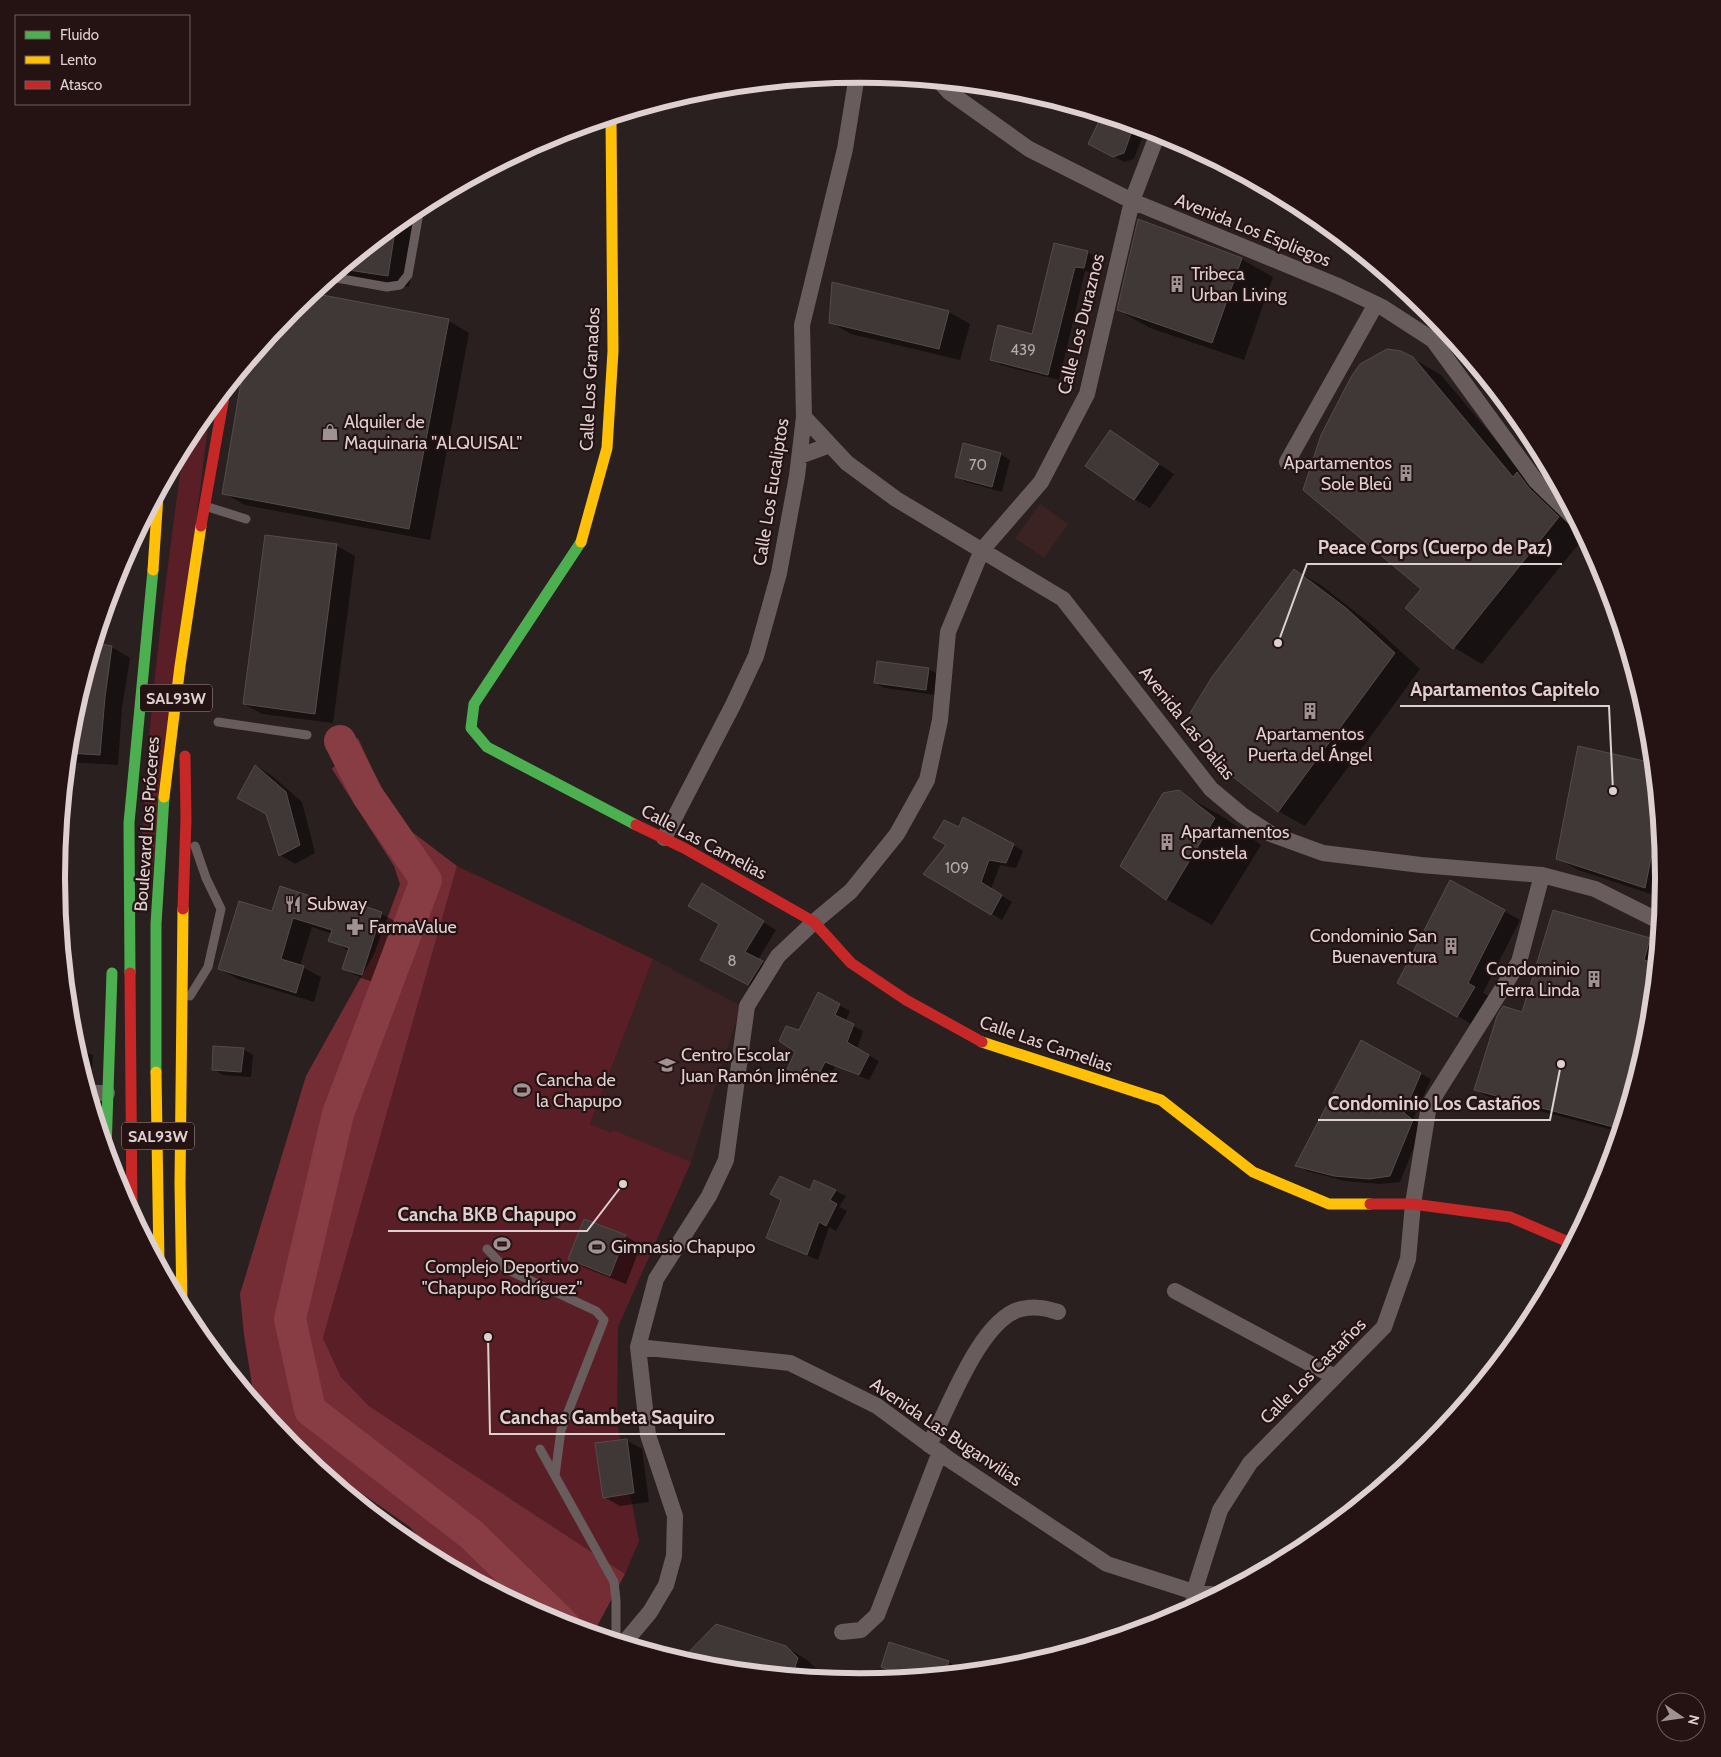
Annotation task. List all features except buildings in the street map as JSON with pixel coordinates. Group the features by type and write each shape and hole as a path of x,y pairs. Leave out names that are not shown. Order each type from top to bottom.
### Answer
{"main road":[{"name":"Calle Los Granados","path":"471,728 474,704 580,544 607,448 613,351 611,123"},
{"name":"Boulevard Los Próceres","path":"159,1253 170,1007 158,875 174,710 190,589 223,403"},
{"name":"Boulevard Los Próceres","path":"132,1196 129,823 137,725 157,536 155,512"},
{"path":"186,715 190,589"},
{"name":"Calle Las Camelias","path":"471,728 488,746 664,838 814,922 851,963 906,1000 975,1040 1160,1100 1253,1172 1329,1204 1413,1204 1510,1217 1567,1242"},
{"path":"182,1292 180,1184 170,1007 182,938 186,819 185,743"},
{"path":"117,892 129,823"},
{"path":"106,1132 113,960"}],"street":[{"name":"Calle Los Eucaliptos","path":"664,838 734,705 756,656 778,573 800,456 804,417 802,325 845,149 856,83"},
{"name":"Avenida Los Espliegos","path":"946,88 1029,149 1132,201 1338,286 1376,304 1433,340 1536,481 1564,508"},
{"name":"Calle Los Duraznos","path":"628,1639 650,1612 666,1585 674,1556 675,1516 648,1435 638,1347 656,1278 709,1196 726,1160 747,1006 778,956 851,891 896,834 927,780 940,720 948,632 982,550 1041,482 1086,394 1132,201 1155,140"},
{"path":"1287,462 1376,304"},
{"name":"Avenida Las Dalias","path":"804,417 847,463 896,499 1063,599 1162,729 1211,789 1242,815 1271,834 1323,853 1421,865 1542,875 1595,888 1654,919"},
{"path":"800,456 830,445"},
{"name":"Calle Los Castaños","path":"1193,1601 1220,1510 1250,1463 1384,1328 1408,1259 1413,1204 1428,1106 1519,962 1542,875"},
{"path":"95,1093 107,1093"},
{"path":"1175,1291 1335,1377"},
{"path":"842,1632 862,1630 877,1615 934,1448 969,1361 1000,1321 1018,1310 1039,1307 1058,1312"},
{"name":"Avenida Las Buganvilias","path":"638,1347 790,1363 877,1406 934,1448 1107,1564 1194,1592 1208,1594"}],"lane":[{"path":"338,278 387,287 400,285 408,275 418,218"},
{"path":"204,505 246,519"},
{"path":"218,722 307,735"},
{"path":"170,1007 208,967 221,909 206,878 186,819"},
{"path":"487,1249 506,1269 596,1311 604,1320 560,1430 555,1476"},
{"path":"540,1449 614,1582 616,1635"}],"shaded area":[{"path":"208,424 148,907 140,904 145,789 155,674 181,466"},
{"path":"1040,504 1068,524 1044,558 1015,538"},
{"path":"358,738 395,819 457,866 323,1338 341,1377 369,1406 625,1574 596,1628 509,1592 423,1543 410,1527 330,1471 298,1441 253,1392 244,1335 240,1294 306,1076 374,954 400,884 394,866 332,769"},
{"name":"Complejo Deportivo \"Chapupo Rodríguez\"","path":"457,866 653,959 590,1124 612,1133 613,1130 691,1162 618,1327 617,1421 639,1541 625,1574 369,1406 341,1377 323,1338"},
{"name":"Centro Escolar Juan Ramón Jiménez","path":"653,959 741,1006 691,1162 590,1125"}],"waterway":[{"path":"340,741 368,796 426,880 338,1114 290,1319 310,1410 472,1535 548,1609"}],"traffic: fast":[{"path":"581,542 474,704 471,728 487,747 636,825"},
{"path":"130,973 129,823 153,570"},
{"path":"156,1072 156,924 164,797"},
{"path":"107,1133 112,973"}],"traffic: slow":[{"path":"581,542 607,448 613,351 611,123"},
{"path":"153,570 157,508"},
{"path":"164,797 180,666 201,526"},
{"path":"182,1292 180,1184 183,909"},
{"path":"982,1042 1161,1100 1253,1172 1329,1204 1370,1204"},
{"path":"156,1072 159,1252"}],"traffic: jam":[{"path":"201,526 223,403"},
{"path":"183,909 186,819 185,756"},
{"path":"636,825 684,848 814,922 851,963 906,1000 982,1042"},
{"path":"130,973 132,1196"},
{"path":"1370,1204 1413,1204 1510,1217 1568,1242"}],"place":[{"name":"Tribeca Urban Living","path":"1177,284"},
{"name":"Alquiler de Maquinaria \"ALQUISAL\"","path":"330,432"},
{"name":"Apartamentos Sole Bleû","path":"1406,473"},
{"name":"Peace Corps (Cuerpo de Paz)","path":"1278,643"},
{"name":"Apartamentos Puerta del Ángel","path":"1310,711"},
{"name":"Apartamentos Capitelo","path":"1613,791"},
{"name":"Apartamentos Constela","path":"1167,842"},
{"name":"Subway","path":"293,904"},
{"name":"FarmaValue","path":"355,927"},
{"name":"Condominio San Buenaventura","path":"1451,946"},
{"name":"Condominio Terra Linda","path":"1594,979"},
{"name":"Condominio Los Castaños","path":"1561,1064"},
{"name":"Centro Escolar Juan Ramón Jiménez","path":"667,1065"},
{"name":"Cancha de la Chapupo","path":"522,1090"},
{"name":"Cancha BKB Chapupo","path":"623,1184"},
{"name":"Complejo Deportivo \"Chapupo Rodríguez\"","path":"502,1244"},
{"name":"Gimnasio Chapupo","path":"597,1247"},
{"name":"Canchas Gambeta Saquiro","path":"488,1337"}]}
